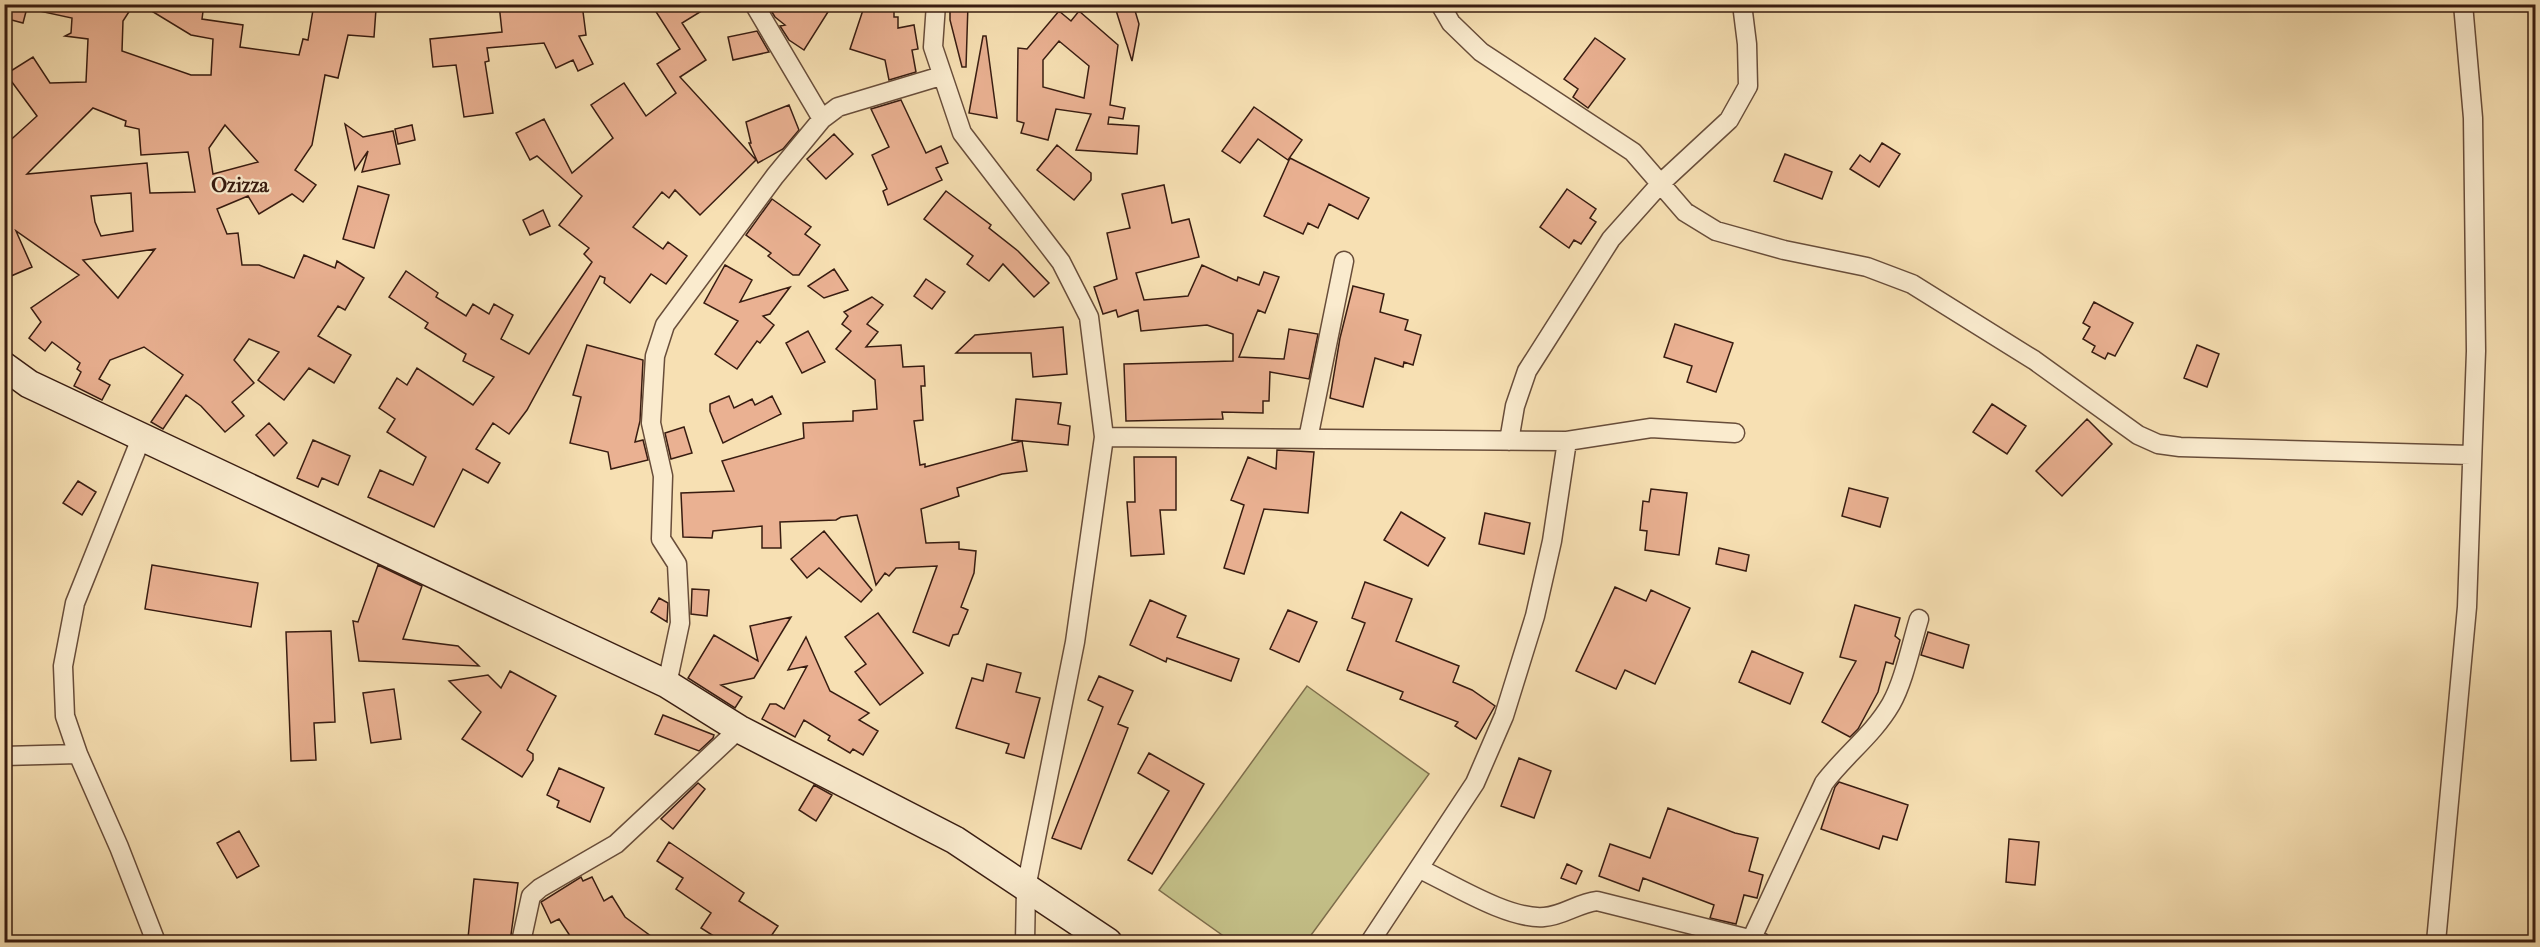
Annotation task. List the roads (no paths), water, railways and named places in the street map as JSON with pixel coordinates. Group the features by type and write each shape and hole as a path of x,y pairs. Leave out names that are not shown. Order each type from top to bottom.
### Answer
{"street":[{"path":"754,4 822,119"},
{"path":"936,4 933,47 962,133 1061,262 1089,318 1104,437 1075,642 1026,888 1025,942"},
{"path":"1440,4 1451,23 1481,52 1634,152 1685,212 1716,231 1784,250 1867,267 1912,284 2034,360 2138,435 2158,444 2471,455"},
{"path":"1509,441 1515,406 1527,370 1611,238 1661,183 1729,120 1748,86 1747,44 1742,4"},
{"path":"2436,942 2467,607 2476,351 2473,118 2463,4"},
{"path":"667,684 680,623 677,564 660,539 663,476 651,423 655,356 665,325 775,176 822,119 838,107 941,76"},
{"path":"1308,439 1344,261"},
{"path":"4,366 29,384 667,684 739,729 955,840 1108,942"},
{"path":"1104,437 1567,441 1651,428 1735,433"},
{"path":"142,436 75,603 63,666 65,716 78,754 119,847 156,942"},
{"path":"1370,942 1475,783 1504,716 1535,616 1547,562 1567,441"},
{"path":"1420,869 1509,912 1530,917 1560,914 1581,903 1597,901 1756,941 1824,783 1838,765 1863,742 1892,702 1919,619"},
{"path":"520,942 531,896 540,888 616,844 739,729"},
{"path":"4,756 78,754"}],"district":[{"name":"Ozizza","path":"240,185"}]}
